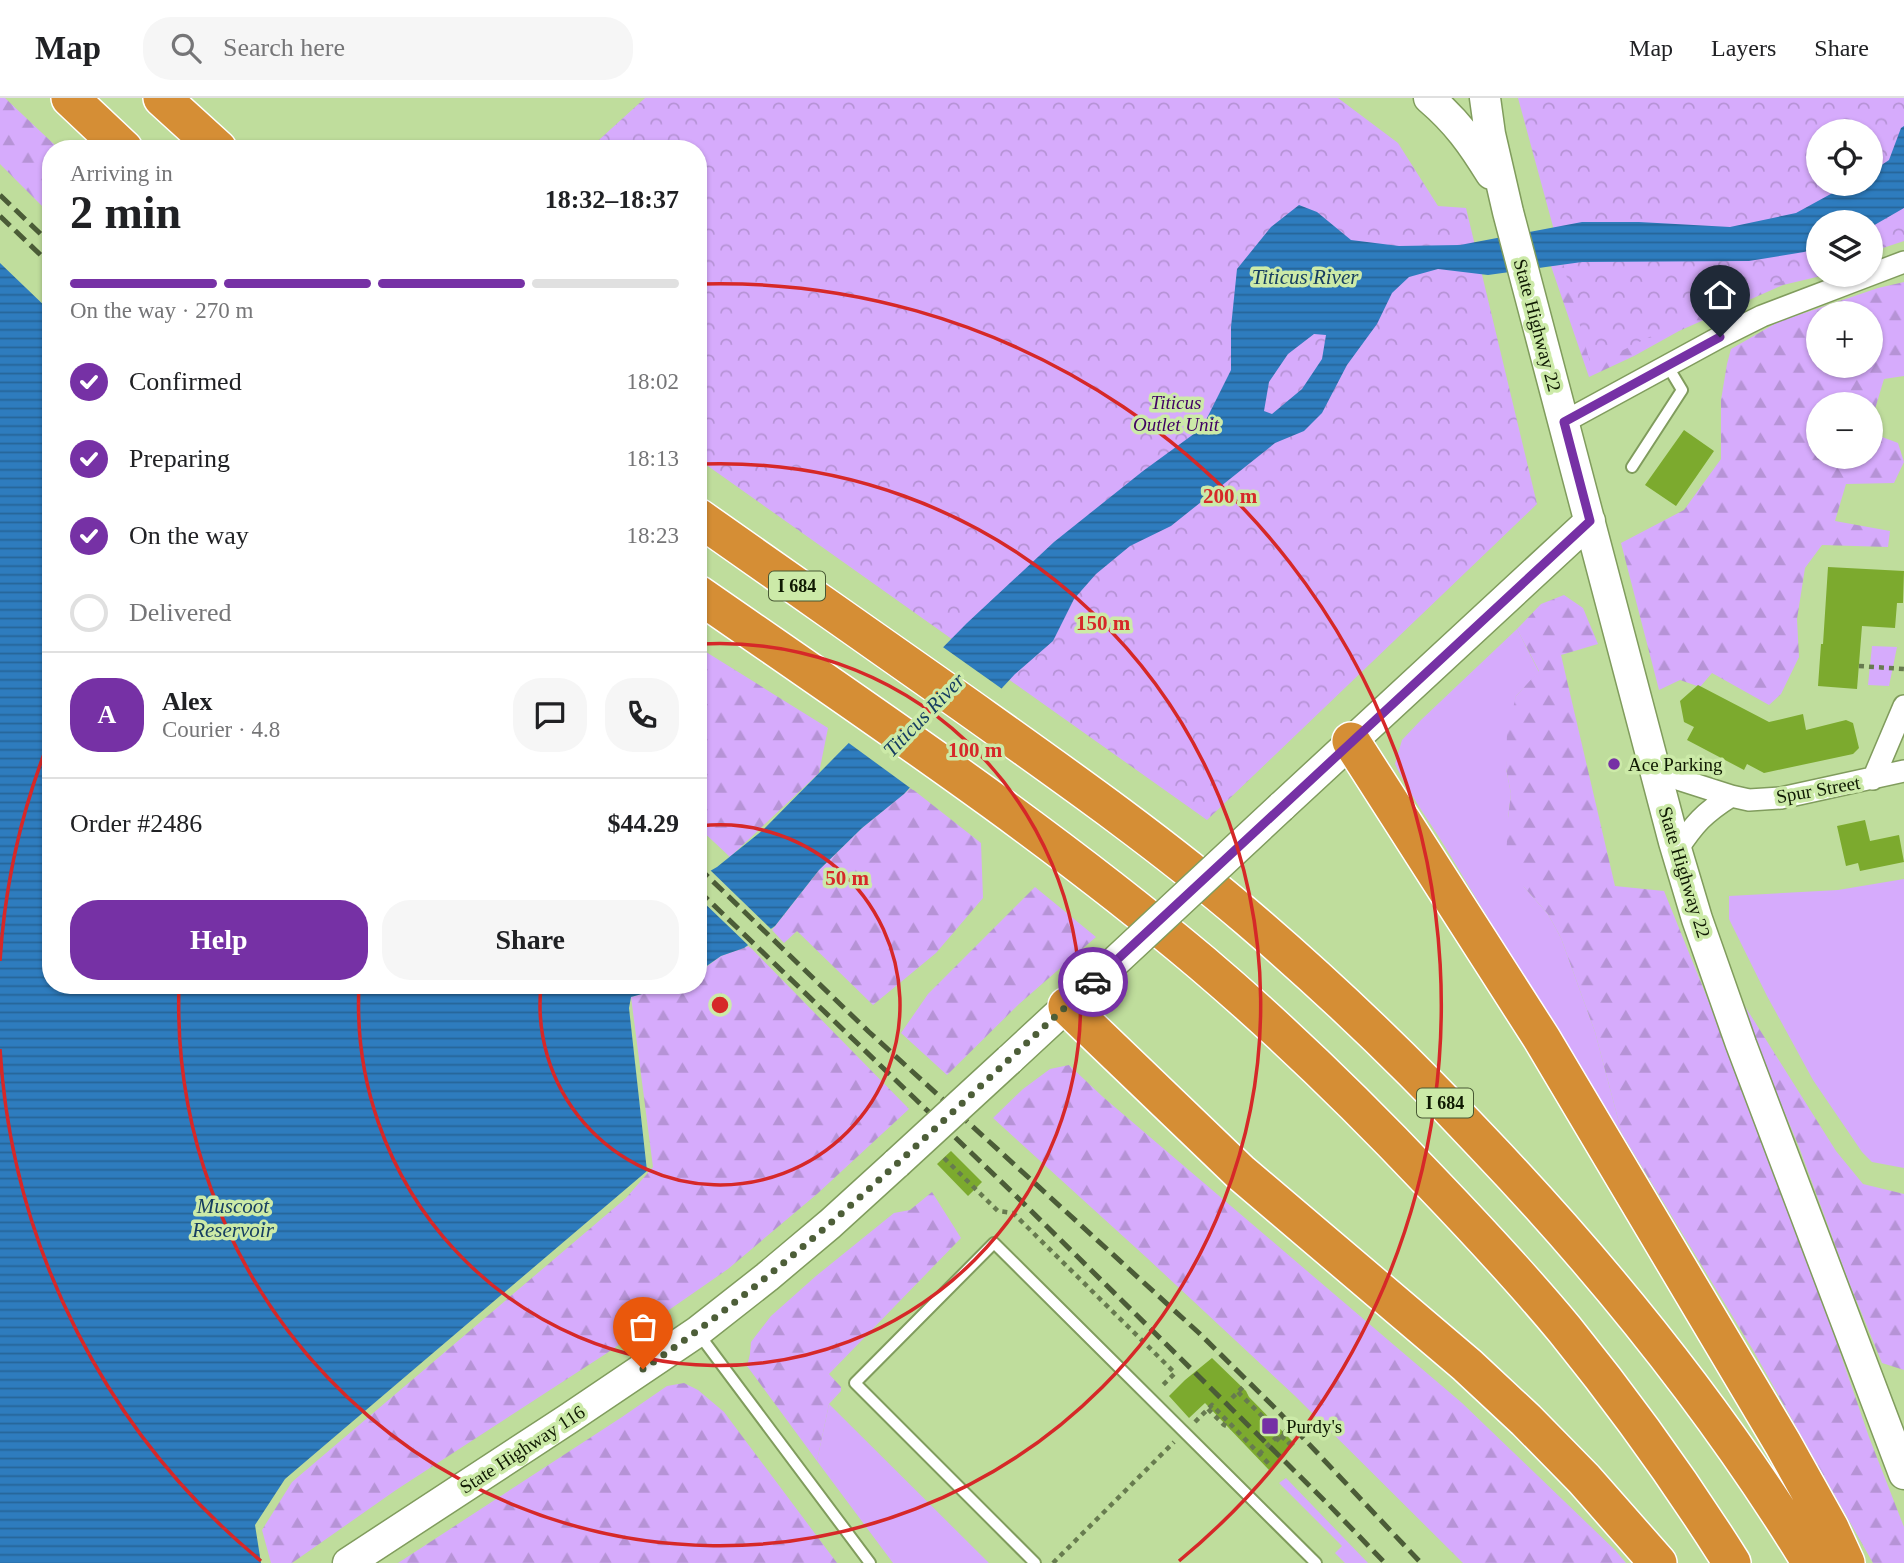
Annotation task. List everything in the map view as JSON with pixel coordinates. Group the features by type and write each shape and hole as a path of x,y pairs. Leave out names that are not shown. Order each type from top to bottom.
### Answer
{"highway":[{"path":"70,98 114,140"},
{"path":"162,98 208,140"},
{"name":"I 684","path":"707,523 1143,834 1247,917 1347,1006 1529,1191 1623,1299 1697,1394 1774,1502 1811,1563"},
{"path":"707,600 853,701 1104,886 1204,965 1303,1053 1475,1228 1564,1329 1642,1429 1732,1563"},
{"path":"1351,741 1564,1075 1776,1432 1830,1528 1846,1563"},
{"path":"1067,1006 1240,1172 1467,1365 1526,1420 1584,1479 1658,1563"}],"main road":[{"path":"1429,98 1450,116 1473,144 1492,174 1508,212"},
{"path":"1485,98 1490,134 1508,212"},
{"name":"State Highway 22","path":"1508,212 1697,919 1741,1044 1904,1474"},
{"path":"1351,741 1590,521"},
{"name":"State Highway 116","path":"360,1555 697,1332 767,1277 897,1163 1351,741"}],"street":[{"path":"1564,422 1762,316 1904,262"},
{"path":"1873,779 1904,706"},
{"name":"Spur Street","path":"1654,765 1681,779 1749,800 1781,797 1904,771"},
{"path":"1677,850 1708,811 1731,796"}],"lane":[{"path":"1632,467 1682,390 1668,365"},
{"path":"1035,1563 855,1383 995,1242 1309,1561"},
{"path":"697,1332 870,1563"}],"path":[{"path":"1859,666 1904,669"},
{"path":"944,1158 998,1211 1013,1213 1175,1373 1161,1390"},
{"path":"1232,1398 1243,1387"},
{"path":"1238,1392 1290,1444"},
{"path":"1186,1414 1194,1422 1212,1405 1270,1465 1208,1409"},
{"path":"1259,1454 1287,1430"},
{"path":"1053,1563 1184,1432"},
{"path":"1276,1441 1281,1435"}],"green space":[{"path":"0,98 5,98 49,140 42,140 42,206 0,164"},
{"name":"Titicus Outlet Unit","path":"645,98 1338,98 1398,143 1438,206 1466,208 1537,504 1207,820 707,465 707,140 599,140"},
{"path":"1518,98 1904,98 1904,241 1883,248 1883,210 1806,210 1806,273 1722,301 1591,366"},
{"path":"1806,249 1806,280 1783,285 1679,331 1589,377 1551,266"},
{"path":"1904,282 1904,376 1884,379 1880,392 1806,392 1806,469 1883,469 1883,437 1898,443 1904,462 1894,483 1846,484 1835,521 1890,531 1888,547 1822,545 1805,568 1797,619 1799,657 1781,694 1769,705 1712,673 1700,687 1680,680 1659,690 1621,543 1684,510 1721,459 1721,400 1731,349 1778,322 1806,312 1806,378 1883,378 1883,301 1840,301"},
{"path":"1564,595 1583,608 1598,644 1561,655 1615,886 1664,891 1757,1121 1869,1437 1904,1527 1904,1563 1873,1563 1753,1350 1622,1134 1595,1032 1561,938 1548,914 1506,862 1511,794 1506,768 1507,733 1516,696 1539,671 1517,629 1541,604"},
{"path":"1517,629 1539,672 1516,696 1506,768 1511,794 1508,818 1524,887 1548,914 1561,938 1595,1032 1622,1134 1415,801 1395,764 1402,740"},
{"path":"1872,646 1897,647 1889,686 1868,685"},
{"path":"707,653 828,728 819,773 730,857 707,835"},
{"path":"911,788 981,843 983,898 936,953 873,1005 797,931 784,943 772,930 819,870 862,828"},
{"path":"1904,879 1904,1168 1872,1162 1862,1152 1813,1080 1729,919 1729,896 1838,890"},
{"path":"1035,887 1096,937 1019,1004 947,1075 901,1033 928,994"},
{"path":"749,946 909,1109 817,1194 728,1269 607,1353 396,1490 292,1563 271,1563 262,1530 292,1482 626,1198 653,1167 631,997 642,994 707,994 707,966 721,956"},
{"path":"1731,984 1836,1151 1863,1184 1904,1194 1904,1370 1882,1363 1799,1147"},
{"path":"1069,1065 1462,1403 1626,1563 1463,1563 1294,1395 993,1118 1023,1089 1050,1069"},
{"path":"932,1192 961,1238 829,1374 841,1387 841,1391 829,1404 817,1461 747,1366 751,1342 771,1316 816,1276 894,1213 910,1210"},
{"path":"684,1383 698,1390 724,1412 837,1563 398,1563 667,1386"},
{"path":"829,1404 989,1563 893,1563 817,1461"},
{"path":"1286,1478 1368,1563 1345,1563 1335,1553 1342,1546 1279,1483"}],"water":[{"name":"Titicus River","path":"1904,126 1904,208 1883,220 1883,210 1806,210 1804,252 1749,261 1582,262 1488,275 1438,269 1409,277 1392,293 1377,324 1347,365 1322,413 1304,431 1275,443 1171,526 1130,546 1096,574 1074,599 1053,641 1015,674 904,794 862,828 819,870 775,926 744,948 721,956 707,966 707,873 763,830 967,623 1054,542 1202,428 1231,370 1231,327 1237,269 1271,227 1299,205 1317,212 1351,240 1399,246 1460,245 1582,222 1730,227 1796,213 1827,196 1883,196 1883,164 1889,160","holes":["1314,334 1326,335 1322,359 1302,389 1272,414 1264,411 1269,382 1288,354"]},
{"name":"Muscoot Reservoir","path":"0,263 42,303 42,994 642,994 631,997 629,1008 647,1171 285,1479 255,1525 261,1563 0,1563"}],"pier":[{"path":"940,645 1005,691 913,790 846,741"},
{"path":"707,869 773,932 750,948 707,906"}],"building":[{"path":"1684,430 1714,451 1676,506 1645,485"},
{"path":"1828,567 1904,571 1903,603 1897,603 1895,628 1862,626 1857,689 1818,686"},
{"path":"1698,685 1769,722 1803,714 1806,730 1846,720 1853,723 1859,748 1853,754 1764,773 1747,764 1744,770 1687,740 1694,727 1684,722 1680,701"},
{"path":"1865,820 1870,841 1899,835 1904,862 1860,871 1858,863 1846,866 1837,826"},
{"path":"951,1151 982,1182 968,1196 937,1164"},
{"path":"1212,1358 1295,1444 1269,1470 1205,1403 1189,1418 1169,1396"}],"railway":[{"path":"0,195 42,235"},
{"path":"0,216 42,256"},
{"path":"707,876 869,1032 1199,1333 1275,1408 1421,1563"},
{"path":"707,899 1013,1193 1385,1563"}],"way so far":[{"path":"643,1369 697,1332 830,1224 1093,982"}],"place":[{"name":"Ace Parking","path":"1614,764"},
{"name":"Purdy's","path":"1270,1426"}],"route":[{"path":"1093,982 1590,521 1564,422 1720,337"}]}
